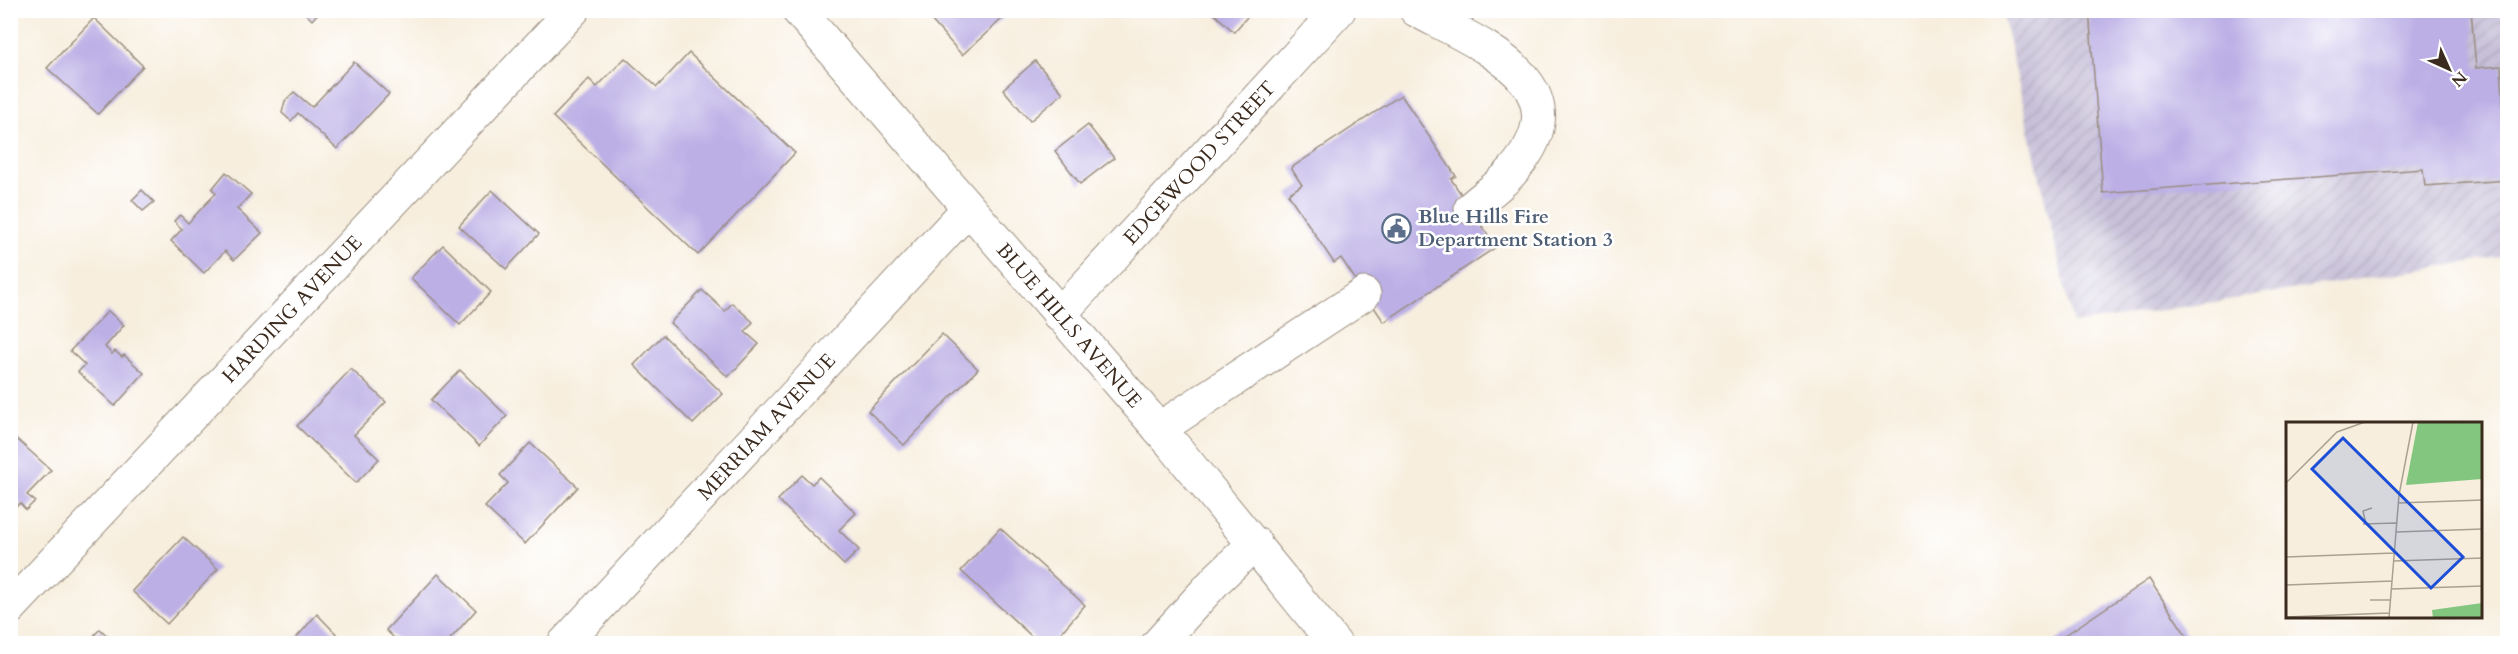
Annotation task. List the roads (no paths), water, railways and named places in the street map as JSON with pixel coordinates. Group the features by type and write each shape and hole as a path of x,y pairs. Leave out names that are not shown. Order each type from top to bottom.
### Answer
{"street":[{"name":"HARDING AVENUE","path":"10,608 573,10"},
{"name":"BLUE HILLS AVENUE","path":"798,10 1159,429 1255,543 1335,644"},
{"name":"EDGEWOOD STREET","path":"1059,315 1339,10"},
{"path":"1416,10 1494,52 1510,64 1525,78 1539,108 1539,122 1534,140 1522,159 1508,176 1471,208"},
{"name":"MERRIAM AVENUE","path":"564,644 968,209"},
{"path":"1159,429 1364,294"},
{"path":"1158,644 1217,579 1255,543"}],"place":[{"name":"Blue Hills Fire Department Station 3","path":"1397,228"}]}
